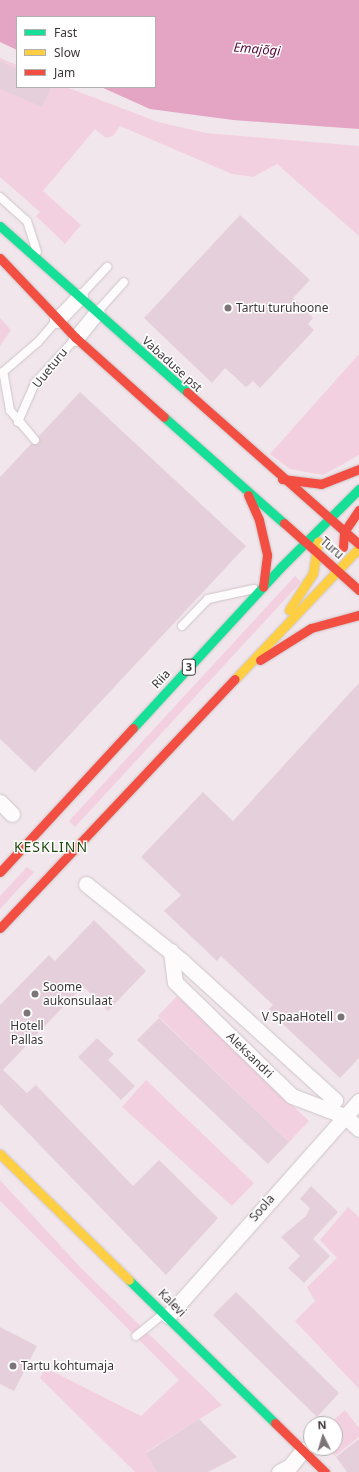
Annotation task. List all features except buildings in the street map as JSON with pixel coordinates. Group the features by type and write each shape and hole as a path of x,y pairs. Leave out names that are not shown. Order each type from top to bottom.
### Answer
{"main road":[{"name":"Vabaduse pst","path":"0,226 40,259 329,520"},
{"path":"0,258 76,338 306,542"},
{"path":"282,478 321,484 359,469"},
{"path":"233,679 303,593 319,555 317,533 307,508 282,478"},
{"path":"245,489 317,533 352,538"},
{"path":"245,489 259,520 267,555 263,587"},
{"name":"Riia","path":"0,872 263,587 359,489"},
{"path":"343,563 352,538 359,510"},
{"name":"Turu","path":"329,520 352,538"},
{"name":"Turu","path":"306,542 319,555 343,563 359,590"},
{"path":"0,928 233,679 359,548"},
{"path":"263,587 293,565 319,555"},
{"path":"343,563 359,564"},
{"path":"343,563 359,586"},
{"path":"233,679 310,628 359,615"},
{"name":"Kalevi","path":"0,1154 303,1450"},
{"name":"Kalevi","path":"309,1456 324,1472"}],"street":[{"path":"58,320 80,296"},
{"path":"76,338 97,312"},
{"path":"0,802 12,814"},
{"name":"Aleksandri","path":"86,884 171,951 335,1100"},
{"name":"Aleksandri","path":"171,951 175,982 292,1096 345,1116 359,1129"},
{"name":"Soola","path":"166,1315 359,1101"},
{"path":"279,1472 290,1466 303,1450"}],"lane":[{"path":"0,197 26,221 40,259"},
{"path":"80,296 107,266"},
{"path":"97,312 124,282"},
{"name":"Uueturu","path":"18,422 6,398 3,372 38,342 58,320"},
{"name":"Uueturu","path":"18,422 35,383 76,338"},
{"path":"18,422 35,440"},
{"path":"182,626 208,599 263,587"},
{"path":"136,1336 166,1315"}],"shaded area":[{"path":"0,58 16,65 16,88 69,88 158,122 206,133 359,146 359,236 277,164 253,177 232,174 120,126 113,136 106,138 95,129 43,191 81,225 65,244 36,216 40,212 0,177"},
{"path":"0,318 11,330 0,346"},
{"path":"359,354 359,455 323,475 290,469 270,454"},
{"path":"295,576 301,582 75,827 69,821"},
{"path":"27,867 34,872 0,909 0,896"},
{"path":"177,996 309,1121 289,1142 158,1016"},
{"path":"146,1080 254,1183 232,1206 122,1107"},
{"path":"0,1180 80,1267 222,1405 146,1452 157,1472 135,1472 40,1378 46,1368 141,1416 179,1380 0,1201"},
{"path":"348,1207 359,1217 359,1389 295,1321 315,1301 307,1287 337,1258 320,1240"},
{"path":"345,1410 359,1428 359,1437 343,1450 343,1416 338,1416"}],"water":[{"name":"Emajõgi","path":"0,0 359,0 359,129 233,120 150,109 103,88 156,88 156,16 16,16 16,50 0,42"}],"traffic: fast":[{"path":"0,226 187,392"},
{"path":"164,417 284,523"},
{"path":"133,728 280,568 359,489"},
{"path":"129,1280 275,1423"}],"traffic: slow":[{"path":"289,610 313,573 318,541"},
{"path":"235,679 359,548"},
{"path":"0,1154 129,1280"}],"traffic: jam":[{"path":"0,258 76,338 164,417"},
{"path":"187,392 359,544"},
{"path":"282,479 321,484 359,469"},
{"path":"248,495 259,520 267,555 263,587"},
{"path":"343,547 344,532 359,510"},
{"path":"284,523 359,590"},
{"path":"260,660 311,628 359,615"},
{"path":"0,928 235,679"},
{"path":"0,872 133,728"},
{"path":"275,1423 325,1472"}],"place":[{"name":"Tartu turuhoone","path":"228,308"},
{"name":"Soome aukonsulaat","path":"35,994"},
{"name":"Hotell Pallas","path":"27,1013"},
{"name":"V SpaaHotell","path":"341,1017"},
{"name":"Tartu kohtumaja","path":"13,1366"}],"district":[{"name":"KESKLINN","path":"51,847"}]}
